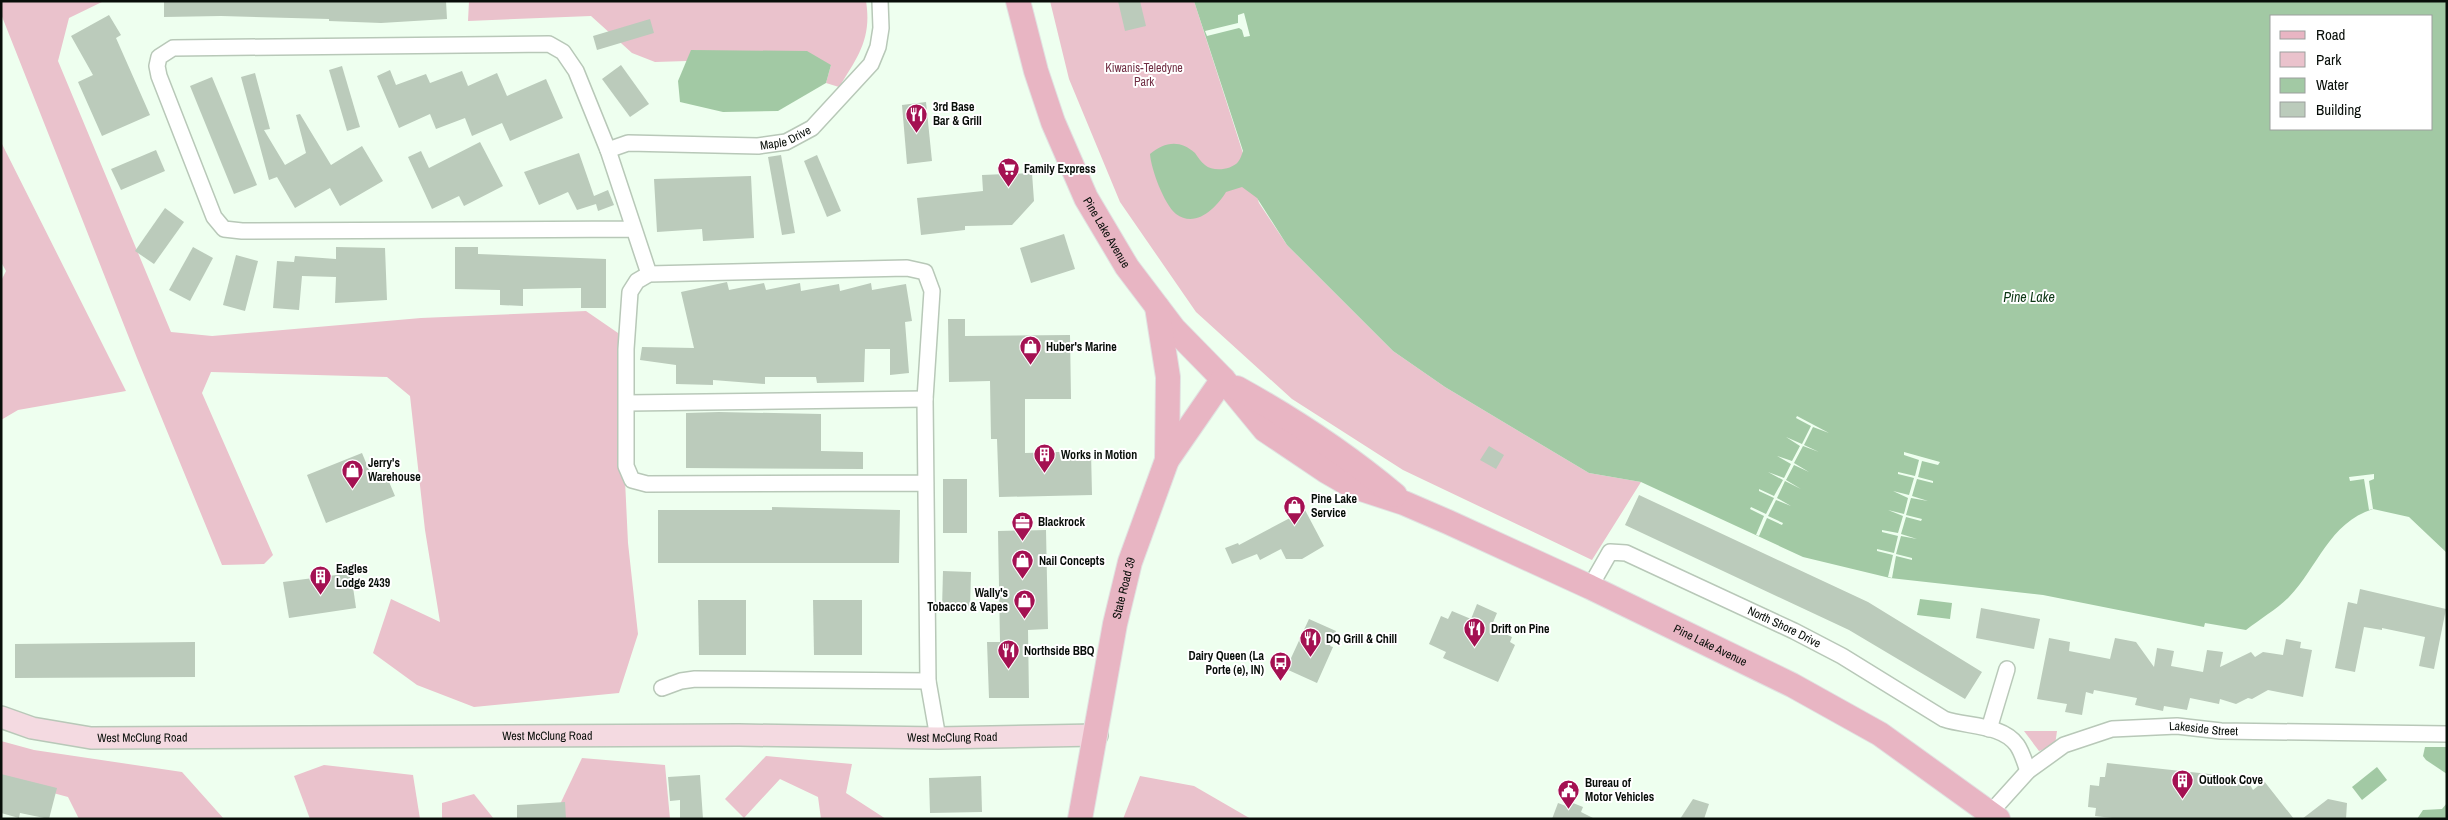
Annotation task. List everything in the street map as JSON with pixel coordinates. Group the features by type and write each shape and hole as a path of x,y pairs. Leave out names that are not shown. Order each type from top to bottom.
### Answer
{"main road":[{"name":"Pine Lake Avenue","path":"1018,1 1036,71 1053,122 1086,198 1128,267 1174,329 1223,379 1285,415 1368,472 1404,503 1590,587 1792,685 1872,730 1994,815"},
{"path":"1156,305 1168,378 1166,460"},
{"name":"State Road 39","path":"1080,819 1115,624 1130,562 1166,460 1223,379"}],"street":[{"name":"Maple Drive","path":"608,150 628,143 758,146 786,142 812,128 872,64 880,38 880,1"},
{"path":"634,229 242,231 224,228 214,217 158,76 157,66 159,57 165,51 173,48 549,44 564,52 576,71 608,150 649,274"},
{"path":"926,483 647,484 632,480 626,466 626,350 630,292 637,282 649,274 906,268 925,272 932,292 925,399 926,483 928,681 938,738"},
{"path":"627,403 925,399"},
{"name":"North Shore Drive","path":"1590,587 1610,552 1626,553 1794,631 1842,656 1944,719 1960,725 1989,728 2010,737 2019,746 2028,771"},
{"path":"1989,728 2007,669"},
{"path":"662,688 681,681 695,679 928,681"},
{"name":"West McClung Road","path":"1,717 32,728 91,738 720,735 938,738 1096,735"},
{"name":"Lakeside Street","path":"1994,815 2028,771 2064,745 2112,729 2177,726 2222,731 2447,734"}],"green space":[{"path":"1,1 104,1 69,18 58,61 171,332 212,336 421,318 586,311 618,333 628,543 638,634 619,693 474,707 417,685 373,653 391,599 440,622 425,530 410,396 387,377 211,372 202,393 273,555 264,564 222,565 137,358 1,14"},
{"path":"469,1 866,1 867,26 862,47 839,87 826,83 831,65 692,50 687,61 655,62 632,53 591,16 468,21"},
{"name":"Kiwanis-Teledyne Park","path":"1050,1 1194,1 1259,203 1287,245 1393,351 1445,387 1589,473 1641,482 1592,560 1403,470 1292,399 1196,312 1120,202 1069,79"},
{"path":"1,142 126,391 18,410 1,420 1,281 6,271 1,262"},
{"path":"2024,731 2057,731 2055,745 2039,751"},
{"path":"1,741 34,750 182,772 224,819 79,819 68,797 1,779"},
{"path":"766,756 852,764 846,793 886,819 821,819 818,797 780,779 744,818 725,799"},
{"path":"582,758 665,765 670,819 553,819"},
{"path":"324,765 413,775 420,819 310,819 294,776"},
{"path":"1140,776 1194,786 1251,819 1123,819"},
{"path":"474,794 494,819 442,819 442,803"}],"water":[{"name":"Pine Lake","path":"1194,1 2447,1 2447,553 2409,517 2373,509 2345,524 2325,547 2289,597 2246,630 2205,623 2204,627 2043,595 1890,578 1803,557 1641,482 1589,473 1445,387 1393,351 1287,245 1257,198 1242,187 1226,192 1211,210 1198,218 1184,218 1176,214 1167,203 1156,177 1150,154 1166,145 1178,144 1195,153 1204,164 1213,169 1231,167 1239,160 1243,151"},
{"path":"691,50 807,51 831,65 826,83 778,111 723,112 680,102 678,81"},
{"path":"1920,599 1952,603 1950,619 1917,615"},
{"path":"2425,747 2447,747 2447,774 2426,760 2423,756"},
{"path":"2377,767 2387,780 2362,800 2352,787"},
{"path":"2447,803 2447,819 2417,819 2423,810 2442,809"}],"pier":[{"path":"1244,13 1250,36 1244,37 1242,30 1239,28 1207,36 1205,31 1238,23 1238,15"},
{"path":"1797,416 1829,433 1813,427 1804,445 1819,452 1803,446 1794,463 1809,472 1794,465 1786,480 1801,489 1785,481 1777,498 1791,506 1776,500 1768,516 1783,523 1782,525 1767,518 1759,536 1756,535 1764,516 1750,509 1751,507 1766,514 1774,498 1759,491 1759,489 1774,496 1783,480 1768,472 1784,478 1791,464 1777,456 1792,461 1800,446 1786,437 1802,444 1811,426 1796,418"},
{"path":"1904,452 1940,462 1938,465 1922,461 1918,477 1933,481 1933,483 1917,479 1912,496 1928,501 1911,498 1906,515 1922,519 1921,521 1906,517 1901,534 1917,539 1901,536 1896,554 1912,558 1912,560 1896,556 1892,578 1888,577 1893,555 1877,551 1877,549 1894,553 1898,536 1882,532 1882,530 1898,533 1903,516 1888,510 1904,514 1908,498 1893,491 1909,495 1914,478 1898,474 1898,472 1915,476 1919,460 1904,455"},
{"path":"2374,474 2374,479 2369,481 2373,509 2369,510 2364,479 2350,481 2349,477"}],"building":[{"path":"164,1 446,1 447,19 381,23 329,21 329,19 221,16 164,17"},
{"path":"1118,1 1140,1 1146,26 1125,31"},
{"path":"109,15 121,35 116,38 150,115 102,136 78,82 93,75 71,36"},
{"path":"650,19 654,33 597,50 593,36"},
{"path":"621,65 649,104 630,117 602,79"},
{"path":"342,66 360,127 347,131 329,70"},
{"path":"390,70 396,85 426,74 430,83 462,71 468,86 497,73 507,96 546,79 563,118 510,141 502,123 472,136 465,118 436,129 430,114 399,128 377,76"},
{"path":"255,73 270,129 264,130 285,165 306,153 296,115 300,114 331,165 362,146 383,181 340,206 330,188 295,208 277,177 269,180 241,77"},
{"path":"212,77 257,185 234,194 190,86"},
{"name":"3rd Base Bar & Grill","path":"926,102 932,161 907,164 902,105"},
{"path":"480,142 503,186 464,206 459,196 432,209 408,157 421,151 429,168"},
{"path":"156,150 165,171 121,190 111,169"},
{"path":"579,153 594,196 608,190 614,205 598,211 596,204 577,210 568,192 539,205 524,172"},
{"path":"781,155 795,233 782,235 768,157"},
{"path":"817,155 841,211 827,217 804,161"},
{"path":"1032,173 1034,201 1012,225 965,226 965,230 921,235 917,198 983,191 982,175"},
{"path":"751,176 754,238 703,241 702,229 657,232 654,179"},
{"path":"165,208 184,222 154,264 135,251"},
{"path":"1064,234 1075,269 1031,283 1020,248"},
{"path":"193,247 213,258 190,301 169,290"},
{"path":"336,247 385,248 387,300 335,303 336,277 302,276 299,310 273,308 277,261 294,262 295,256 336,259"},
{"path":"455,247 478,247 478,254 606,259 606,308 581,308 581,288 523,289 523,306 500,305 500,290 455,289"},
{"path":"236,255 258,261 245,311 223,305"},
{"path":"727,282 729,290 764,283 766,290 800,283 801,291 839,284 840,291 871,283 872,290 906,284 912,321 905,322 909,373 890,375 890,349 865,349 864,382 817,383 816,377 765,377 765,384 713,380 713,385 676,384 676,365 640,360 642,347 694,348 681,292"},
{"path":"948,319 965,319 965,336 1070,335 1071,399 1025,399 1025,453 1091,451 1092,495 999,497 997,439 991,439 990,381 949,382"},
{"path":"686,413 821,414 821,451 863,452 863,469 686,468"},
{"path":"1489,446 1504,455 1496,469 1480,460"},
{"name":"Jerry's Warehouse","path":"362,453 374,482 387,477 395,496 326,523 307,475"},
{"path":"943,479 967,479 967,533 943,533"},
{"path":"1639,495 1868,602 1982,672 1965,699 1849,630 1625,525"},
{"path":"772,507 900,510 899,563 658,563 658,510 772,510"},
{"name":"Pine Lake Service","path":"1305,510 1324,546 1302,559 1286,559 1281,549 1260,560 1257,554 1232,564 1225,548 1238,543 1239,545"},
{"path":"1046,530 1048,629 1028,630 1029,698 989,698 987,642 1000,642 998,531"},
{"path":"943,571 971,572 970,610 942,609"},
{"name":"Eagles Lodge 2439","path":"351,573 356,608 289,618 283,582"},
{"path":"2360,589 2446,609 2434,669 2419,666 2425,637 2382,628 2382,630 2364,627 2355,672 2335,668 2348,602 2357,604"},
{"path":"698,600 746,600 746,655 699,655"},
{"path":"813,600 862,600 862,655 814,655"},
{"name":"Drift on Pine","path":"1477,604 1497,613 1491,627 1512,637 1510,642 1515,645 1498,682 1443,658 1446,652 1429,644 1441,616 1448,619 1452,611 1471,619"},
{"path":"1981,608 2040,619 2034,649 1976,638"},
{"name":"DQ Grill & Chill","path":"1309,619 1336,631 1330,646 1333,647 1317,683 1286,669"},
{"path":"2049,638 2070,642 2069,651 2110,659 2115,638 2136,642 2154,667 2157,648 2174,651 2171,666 2203,672 2207,650 2223,652 2220,667 2251,652 2255,657 2263,652 2283,655 2286,639 2301,642 2300,648 2312,650 2303,697 2268,690 2252,699 2248,698 2236,704 2220,699 2219,704 2190,698 2187,710 2164,706 2163,711 2135,705 2137,698 2094,690 2093,694 2086,692 2082,715 2065,712 2067,704 2037,699"},
{"path":"195,642 195,677 15,678 15,644"},
{"name":"Outlook Cove","path":"2107,763 2246,778 2253,790 2264,781 2294,819 2121,819 2095,816 2096,808 2088,807 2090,785 2099,786 2100,777 2105,777"},
{"path":"1,774 57,788 49,819 20,813 19,818 1,813"},
{"path":"700,775 703,819 680,819 680,800 670,801 668,777"},
{"path":"981,776 982,812 930,813 929,778"},
{"path":"1693,799 1709,804 1704,819 1680,819"},
{"path":"2328,799 2347,803 2346,819 2302,819"},
{"name":"Bureau of Motor Vehicles","path":"1568,801 1583,807 1581,812 1595,819 1552,819 1558,803 1566,806"},
{"path":"565,802 566,819 517,819 517,805"}],"place":[{"name":"3rd Base Bar & Grill","path":"917,133"},
{"name":"Family Express","path":"1008,188"},
{"name":"Huber's Marine","path":"1030,366"},
{"name":"Works in Motion","path":"1045,474"},
{"name":"Jerry's Warehouse","path":"352,489"},
{"name":"Pine Lake Service","path":"1295,525"},
{"name":"Blackrock","path":"1022,541"},
{"name":"Nail Concepts","path":"1023,580"},
{"name":"Eagles Lodge 2439","path":"320,595"},
{"name":"Wally's Tobacco & Vapes","path":"1024,619"},
{"name":"Drift on Pine","path":"1475,648"},
{"name":"DQ Grill & Chill","path":"1310,658"},
{"name":"Northside BBQ","path":"1008,670"},
{"name":"Dairy Queen (La Porte (e), IN)","path":"1280,682"},
{"name":"Outlook Cove","path":"2183,799"},
{"name":"Bureau of Motor Vehicles","path":"1569,809"}]}
